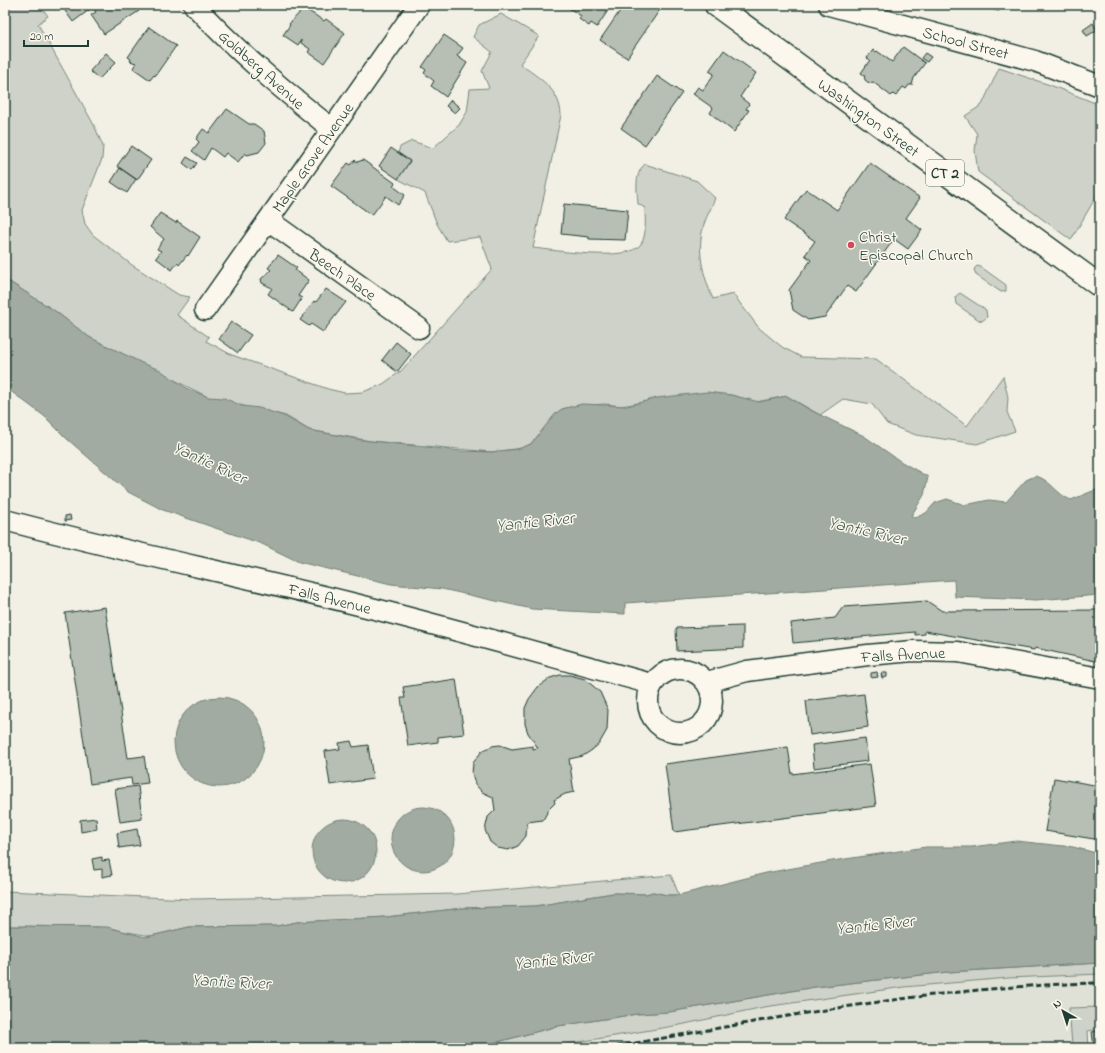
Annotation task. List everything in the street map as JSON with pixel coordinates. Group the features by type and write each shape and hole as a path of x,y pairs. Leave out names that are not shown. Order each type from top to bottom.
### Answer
{"highway":[{"name":"Washington Street","path":"726,8 1100,286"}],"street":[{"name":"Goldberg Avenue","path":"194,5 267,76 332,129"},
{"name":"Maple Grove Avenue","path":"205,310 419,5"},
{"name":"School Street","path":"829,5 1035,61 1100,86"},
{"name":"Beech Place","path":"268,220 418,328"},
{"name":"Falls Avenue","path":"5,520 86,541 162,557 353,603 652,684"},
{"name":"Falls Avenue","path":"707,682 747,670 913,651 958,652 1100,678"},
{"path":"674,669 692,671 700,675 707,682 711,691 713,702 711,712 706,721 698,728 689,732 678,733 668,731 660,726 649,711 648,702 652,684 666,672 674,669"}],"shaded area":[{"path":"5,5 40,5 48,16 38,24 94,125 103,146 102,159 82,210 85,224 93,235 132,265 179,295 190,297 177,315 209,337 206,341 232,355 328,389 345,393 363,392 383,384 401,371 492,269 480,237 447,241 437,224 425,193 398,179 410,161 398,153 400,147 412,141 433,148 459,125 467,112 470,89 489,88 482,71 492,52 473,37 479,25 501,14 539,36 520,64 541,79 553,91 560,106 561,115 533,248 590,254 622,253 634,250 641,244 645,232 645,208 638,204 637,187 639,172 645,164 697,181 715,198 704,224 701,244 702,262 706,281 713,299 733,294 759,328 782,347 801,357 876,359 967,426 1003,376 1008,397 1007,412 1015,431 977,444 916,435 887,424 872,404 843,399 820,415 787,396 756,402 731,395 716,394 667,398 621,406 605,404 575,406 562,409 532,443 523,448 491,452 371,441 309,430 286,416 210,398 89,337 55,311 5,279"},
{"path":"999,68 1050,85 1100,105 1100,190 1071,240 978,172 975,151 977,134 965,116 982,105"},
{"path":"977,266 981,267 1006,285 1006,291 1001,292 976,275 974,269"},
{"path":"960,293 986,310 987,317 982,321 979,320 956,304 955,297"},
{"path":"671,875 679,895 667,895 653,892 646,894 613,893 536,906 463,908 386,917 297,922 277,926 189,927 151,936 98,927 5,926 5,891 193,899 457,894"},
{"path":"1100,963 1100,974 1009,978 904,987 764,1007 680,1025 543,1048 461,1048 490,1044 558,1026 637,1014 669,1012 815,987 948,972"},
{"path":"1100,974 1100,1007 1069,1008 1072,1045 1063,1048 543,1048 680,1025 764,1007 869,991 974,980"},
{"path":"1100,1007 1100,1029 1088,1031 1089,1048 1063,1048 1072,1045 1069,1008"},
{"path":"170,1043 210,1048 140,1048"}],"water":[{"name":"Yantic River","path":"5,279 55,311 89,337 142,363 160,370 186,388 208,397 224,398 242,406 259,408 284,416 309,430 362,440 461,451 491,452 518,449 531,444 556,413 562,409 582,404 627,406 657,398 707,392 731,395 759,402 787,396 810,410 864,436 900,461 928,477 924,495 911,516 915,518 926,513 935,503 947,499 965,505 989,500 1006,502 1026,480 1035,476 1045,480 1066,498 1071,500 1100,488 1100,595 1036,600 955,597 954,580 625,603 625,614 532,609 442,589 391,584 299,562 262,544 163,510 128,492 66,438 44,416 5,387"},
{"path":"219,697 228,698 244,705 256,717 263,733 263,751 256,767 244,779 228,786 219,787 210,786 194,779 182,767 175,751 174,742 175,733 182,717 194,705 210,698"},
{"path":"423,807 435,809 446,816 453,827 455,839 453,851 446,862 435,869 423,871 411,869 400,862 393,851 391,839 393,827 400,816 411,809"},
{"path":"344,819 356,821 367,828 374,839 376,851 374,863 367,874 356,881 344,883 332,881 321,874 314,863 312,851 314,839 321,828 332,821"},
{"name":"Yantic River","path":"1016,841 1073,847 1100,854 1100,963 948,972 815,987 669,1012 637,1014 558,1026 490,1044 461,1048 210,1048 170,1043 140,1048 5,1048 5,926 107,927 145,937 189,927 277,926 297,922 386,917 463,908 536,906 613,893 646,894 653,892 667,895 679,895 766,873 832,861 926,847 972,847"}],"building":[{"path":"61,5 85,5 89,10 73,22"},
{"path":"91,5 135,5 139,11 104,34 91,15 96,12"},
{"path":"571,5 617,5 614,8 611,6 597,27 591,23 589,26 579,19 581,16 569,8"},
{"path":"624,5 663,5 627,58 600,40"},
{"path":"975,5 1000,5 999,11"},
{"path":"304,8 324,21 326,19 345,33 324,63 308,52 310,49 301,43 301,40 298,45 283,35 290,25 289,24"},
{"path":"1093,23 1097,30 1087,36 1083,30"},
{"path":"149,27 176,46 155,76 154,75 150,80 133,68 136,63 130,61 131,59 128,57"},
{"path":"444,35 463,48 457,56 467,63 446,97 431,86 434,81 424,73 426,70 422,67"},
{"path":"903,47 925,63 914,78 912,85 909,85 906,89 903,87 896,96 893,94 891,96 873,82 869,83 865,80 864,75 861,73 870,60 867,58 873,50 876,52 877,51 892,62"},
{"path":"724,50 756,73 740,97 749,104 746,109 749,110 734,132 710,113 713,108 693,94 698,87 703,90 714,74 709,71"},
{"path":"106,53 116,62 99,79 90,71"},
{"path":"925,53 931,57 927,62 921,58"},
{"path":"657,76 682,93 645,145 621,128"},
{"path":"451,100 460,108 455,113 446,106"},
{"path":"227,109 249,124 254,124 264,131 266,143 259,152 247,155 245,153 238,162 226,153 223,157 211,148 204,160 192,151 199,142 196,139 203,129 209,133"},
{"path":"131,146 151,160 137,180 117,166"},
{"path":"391,148 410,161 398,179 379,166"},
{"path":"187,157 197,163 192,170 183,163"},
{"path":"355,160 357,162 363,160 395,183 393,186 405,195 398,205 386,196 372,215 331,186 348,163 351,165"},
{"name":"Christ Episcopal Church","path":"870,163 920,198 906,218 922,230 908,249 894,239 856,292 847,286 825,317 808,320 793,310 789,290 811,260 805,255 815,241 784,220 806,189 837,210"},
{"path":"120,168 136,179 127,193 111,182"},
{"path":"564,204 628,210 625,240 589,239 589,237 561,234"},
{"path":"160,213 176,223 177,221 200,237 188,256 187,255 179,265 177,263 172,270 156,258 161,251 157,249 164,239 150,227"},
{"path":"278,255 297,268 295,270 309,280 298,296 302,298 293,312 268,294 272,288 262,283 261,279 271,270 268,268"},
{"path":"326,289 346,302 323,332 311,324 309,326 300,320 314,301 316,302"},
{"path":"231,322 251,335 238,353 219,339"},
{"path":"396,342 411,354 397,372 382,360"},
{"path":"70,515 71,520 65,521 65,516"},
{"path":"927,601 942,611 1100,610 1100,662 1035,648 1034,650 925,631 925,634 915,635 915,632 793,643 791,623 835,618 843,607"},
{"path":"105,607 128,758 144,756 148,783 132,785 131,778 90,784 65,613"},
{"path":"743,626 743,648 677,651 676,628"},
{"path":"877,672 878,677 871,678 871,673"},
{"path":"881,673 887,673 887,677 882,678"},
{"path":"560,675 570,675 585,679 600,692 608,710 607,730 599,744 592,750 583,756 569,759 574,792 565,794 554,800 555,803 549,809 543,820 527,822 526,836 518,846 508,850 498,848 490,842 485,830 488,817 495,810 493,797 482,792 475,784 472,773 473,763 482,751 492,746 500,745 512,749 533,746 533,749 538,748 528,733 525,724 525,708 529,699 538,687 550,678"},
{"path":"456,679 464,734 438,737 438,742 408,746 401,698 405,698 403,687"},
{"path":"864,694 868,727 810,735 806,701"},
{"path":"865,738 868,761 814,768 812,745"},
{"path":"351,741 353,747 368,745 373,779 330,785 325,751 340,749 339,743"},
{"path":"788,747 792,774 870,764 876,806 674,832 665,764"},
{"path":"1054,778 1100,786 1100,840 1045,831"},
{"path":"138,786 142,819 120,822 115,789"},
{"path":"96,818 97,829 81,832 80,820"},
{"path":"137,829 140,845 119,848 117,833"},
{"path":"102,857 102,861 109,860 112,875 102,877 102,869 94,870 92,859"},
{"path":"1100,1031 1100,1048 1094,1048 1092,1032"}],"railway":[{"path":"608,1048 792,1015 914,997 1038,985 1100,983"}],"place":[{"name":"Christ Episcopal Church","path":"851,245"}]}
